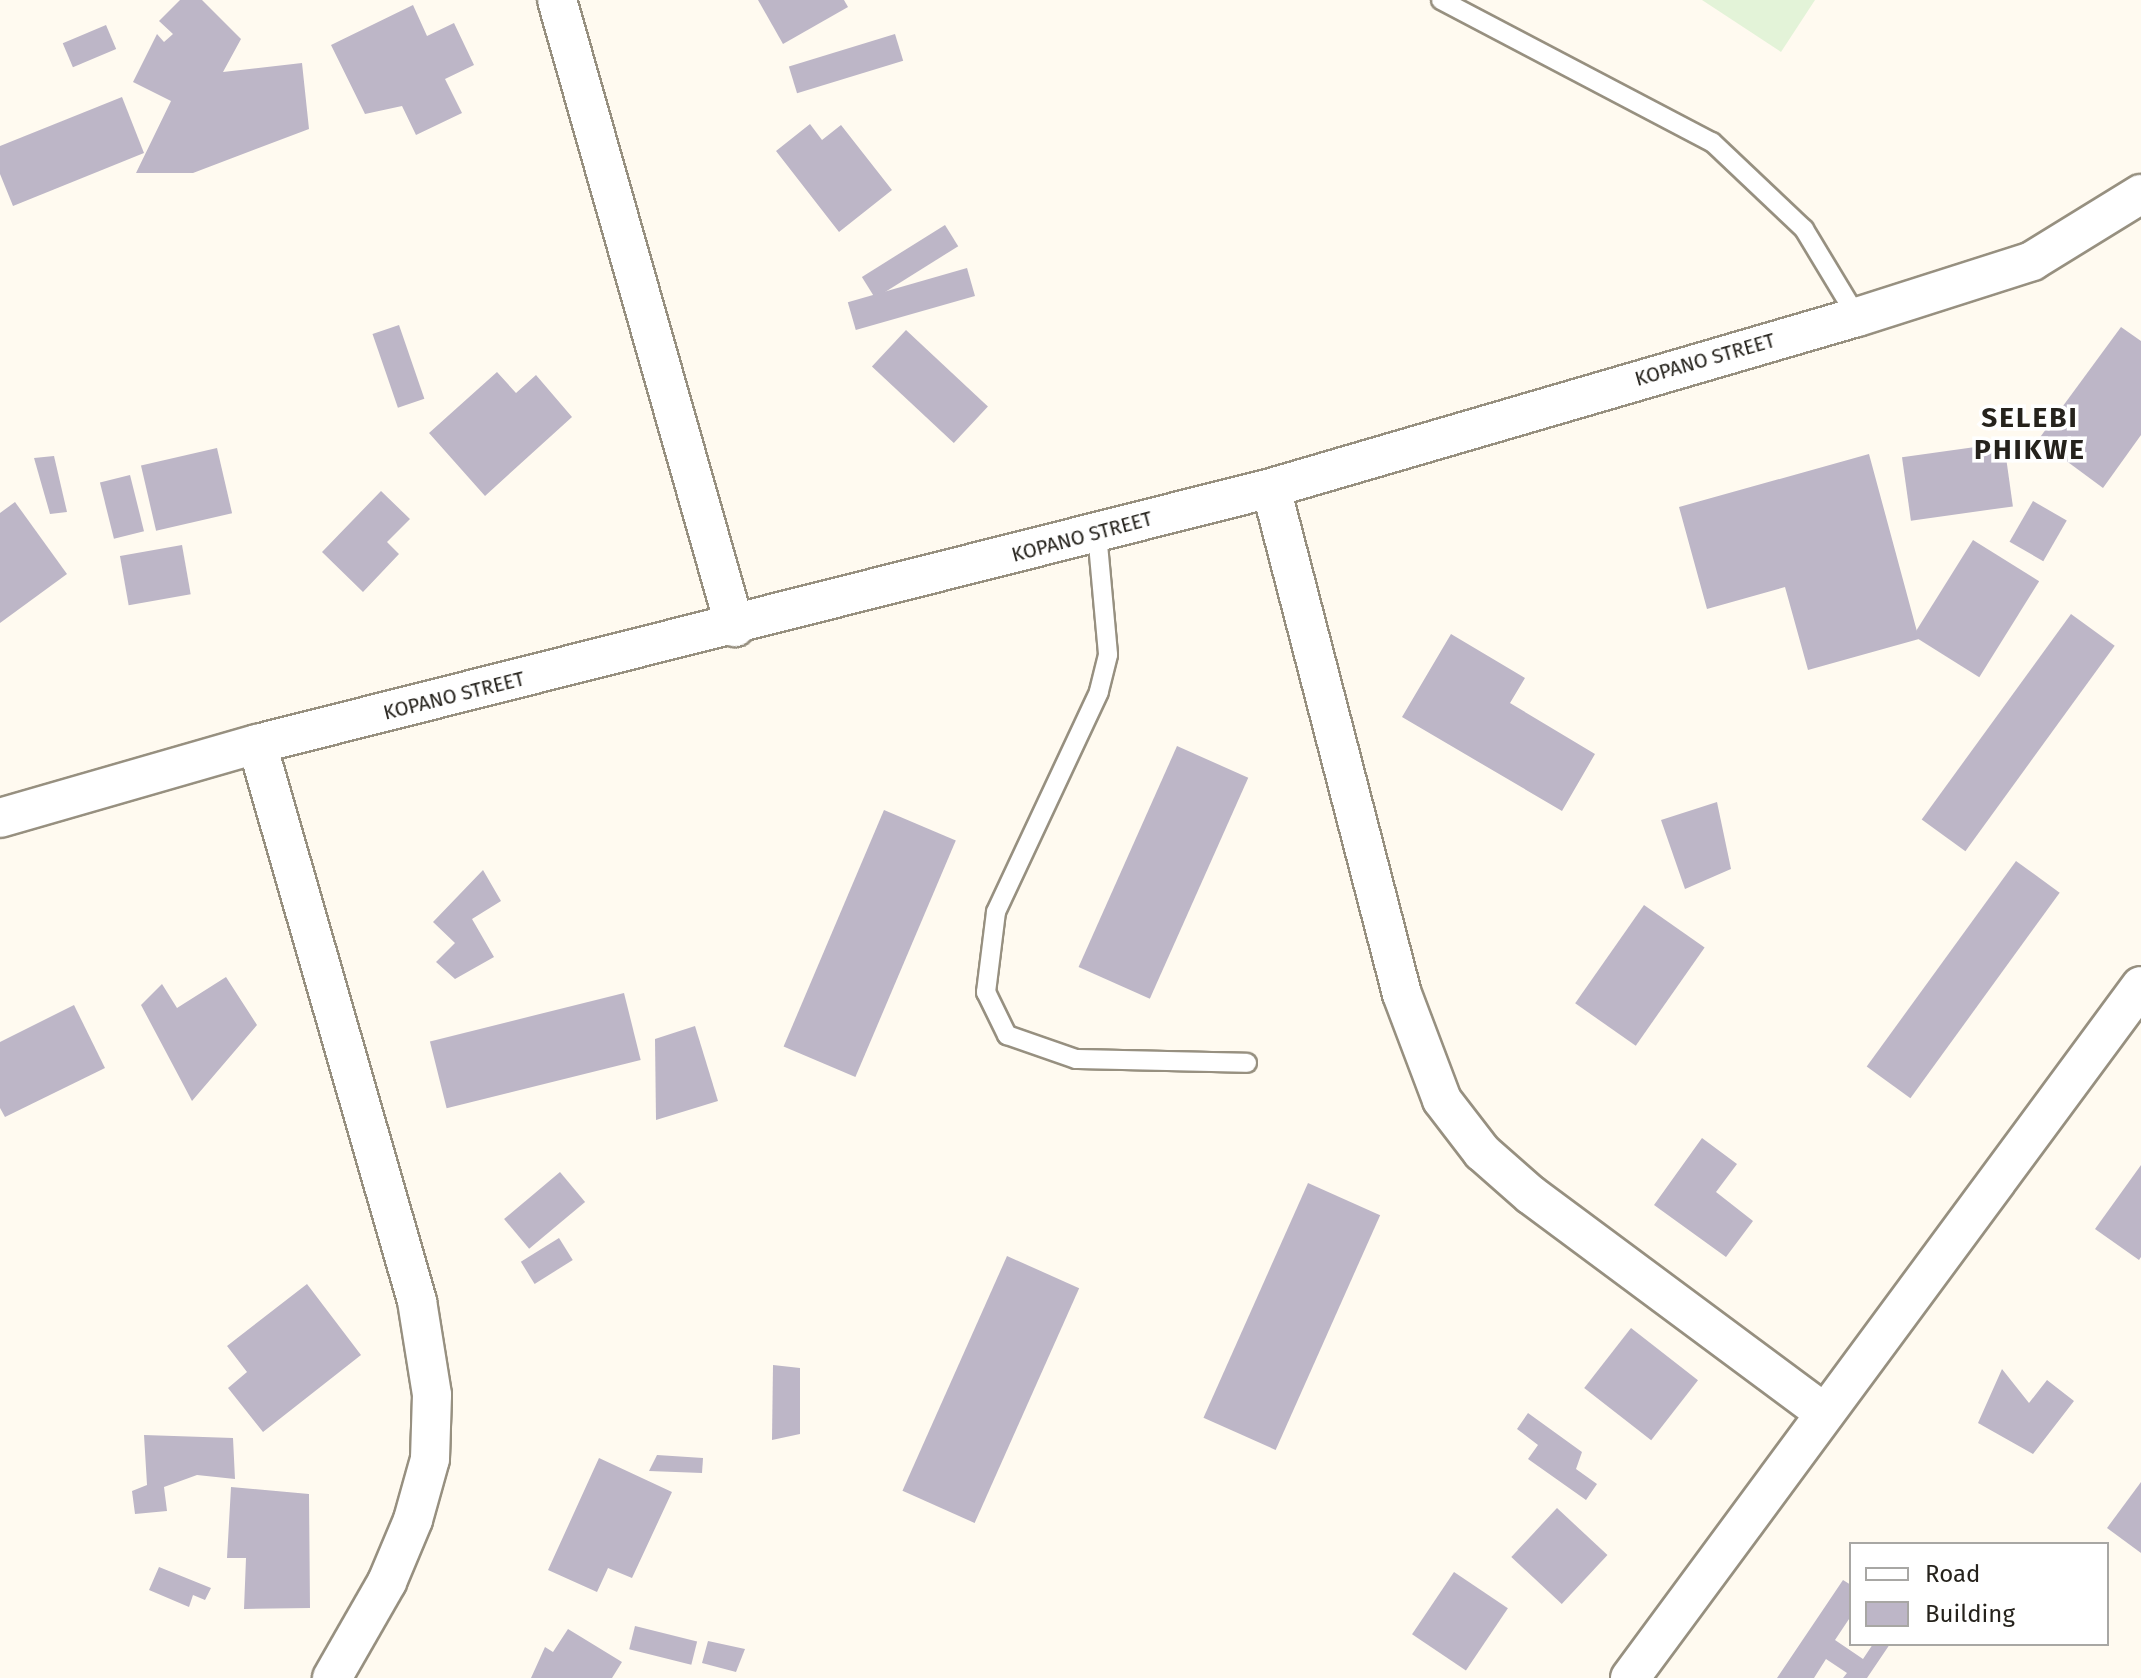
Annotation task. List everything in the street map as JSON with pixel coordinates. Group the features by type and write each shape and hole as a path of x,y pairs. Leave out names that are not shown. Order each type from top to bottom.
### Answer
{"street":[{"path":"557,0 735,627"},
{"name":"KOPANO STREET","path":"0,818 257,744 735,627 1271,488 1857,317 2032,261 2141,194"},
{"path":"1271,488 1402,994 1442,1100 1482,1152 1531,1195 1825,1413"},
{"path":"257,744 417,1301 432,1395 430,1459 413,1520 387,1582 332,1678"},
{"path":"1630,1678 2141,986"}],"lane":[{"path":"1441,0 1712,142 1804,229 1857,317"},
{"path":"1097,533 1108,655 1099,692 996,912 986,992 1007,1035 1076,1059 1247,1063"}],"green space":[{"path":"1702,0 1815,0 1781,52"}],"building":[{"path":"180,0 202,0 241,39 223,72 302,63 309,129 193,173 136,173 171,101 133,82 157,34 164,42 173,34 159,21"},
{"path":"758,0 844,0 848,7 783,44"},
{"path":"413,5 427,36 454,23 474,65 445,79 462,113 416,135 402,106 365,114 331,45"},
{"path":"106,25 116,49 73,67 63,43"},
{"path":"895,34 903,61 797,93 789,66"},
{"path":"122,97 144,153 13,206 0,174 0,146"},
{"path":"810,124 822,140 841,125 892,190 839,232 776,151"},
{"path":"945,225 958,246 875,298 862,277"},
{"path":"967,268 975,296 856,330 848,302"},
{"path":"399,325 424,399 398,408 373,334"},
{"path":"2121,327 2141,341 2141,435 2103,488 2038,440"},
{"path":"906,330 988,406 954,443 872,367"},
{"path":"497,372 516,393 536,375 572,417 485,496 429,433"},
{"path":"2004,443 2013,506 1911,521 1902,457"},
{"path":"217,448 232,513 156,531 141,466"},
{"path":"1869,454 1919,639 1808,670 1785,587 1707,609 1679,507"},
{"path":"54,456 67,512 50,514 34,458"},
{"path":"130,475 144,531 114,539 100,482"},
{"path":"381,491 410,519 387,542 399,554 363,592 322,552"},
{"path":"2033,501 2067,520 2043,561 2010,542"},
{"path":"15,502 67,574 0,623 0,513"},
{"path":"1973,540 2039,581 1979,677 1913,636"},
{"path":"182,545 191,594 129,605 120,556"},
{"path":"2071,614 2115,646 1965,851 1922,819"},
{"path":"1451,634 1525,678 1510,703 1595,754 1562,811 1402,717"},
{"path":"1177,746 1248,778 1150,999 1079,967"},
{"path":"1717,802 1731,869 1685,889 1661,820"},
{"path":"884,810 956,840 855,1077 784,1047"},
{"path":"2016,861 2060,893 1910,1098 1867,1066"},
{"path":"483,870 501,901 472,919 494,957 455,979 436,962 455,943 433,922"},
{"path":"1644,905 1705,947 1636,1046 1575,1003"},
{"path":"226,977 257,1025 192,1101 141,1005 162,984 177,1008"},
{"path":"624,993 641,1060 447,1108 430,1041"},
{"path":"74,1005 105,1068 5,1117 0,1108 0,1042"},
{"path":"695,1026 718,1101 656,1120 655,1039"},
{"path":"1702,1138 1737,1164 1716,1192 1753,1221 1726,1257 1654,1205"},
{"path":"2141,1165 2141,1257 2139,1260 2095,1229"},
{"path":"560,1172 585,1202 529,1249 504,1219"},
{"path":"1308,1183 1380,1215 1276,1450 1203,1418"},
{"path":"559,1238 573,1260 535,1284 521,1262"},
{"path":"1007,1256 1079,1288 975,1523 902,1491"},
{"path":"307,1284 361,1355 263,1432 228,1388 247,1372 227,1346"},
{"path":"1631,1328 1698,1380 1651,1440 1584,1388"},
{"path":"773,1365 800,1368 800,1434 772,1440"},
{"path":"2002,1369 2029,1403 2047,1380 2074,1401 2033,1454 1978,1423"},
{"path":"1528,1413 1582,1452 1576,1469 1597,1484 1586,1500 1528,1459 1538,1445 1517,1429"},
{"path":"144,1435 233,1438 235,1479 197,1475 164,1487 167,1511 135,1514 132,1491 147,1485"},
{"path":"657,1455 703,1458 702,1473 649,1471"},
{"path":"599,1458 672,1492 632,1578 608,1568 597,1592 548,1570"},
{"path":"2141,1482 2141,1553 2107,1528"},
{"path":"231,1487 309,1494 310,1608 244,1609 246,1558 227,1558"},
{"path":"1557,1508 1607,1555 1562,1604 1511,1557"},
{"path":"159,1567 211,1588 205,1600 193,1595 189,1607 149,1590"},
{"path":"1454,1572 1508,1608 1466,1671 1412,1634"},
{"path":"1843,1580 1849,1584 1849,1619 1835,1640 1863,1659 1872,1646 1889,1646 1867,1678 1843,1678 1847,1673 1826,1659 1814,1678 1777,1678"},
{"path":"635,1626 697,1641 691,1665 629,1649"},
{"path":"568,1629 622,1662 612,1678 531,1678 545,1647 553,1652"},
{"path":"708,1641 745,1649 736,1672 702,1663"}],"district":[{"name":"SELEBI PHIKWE","path":"2030,434"}]}
